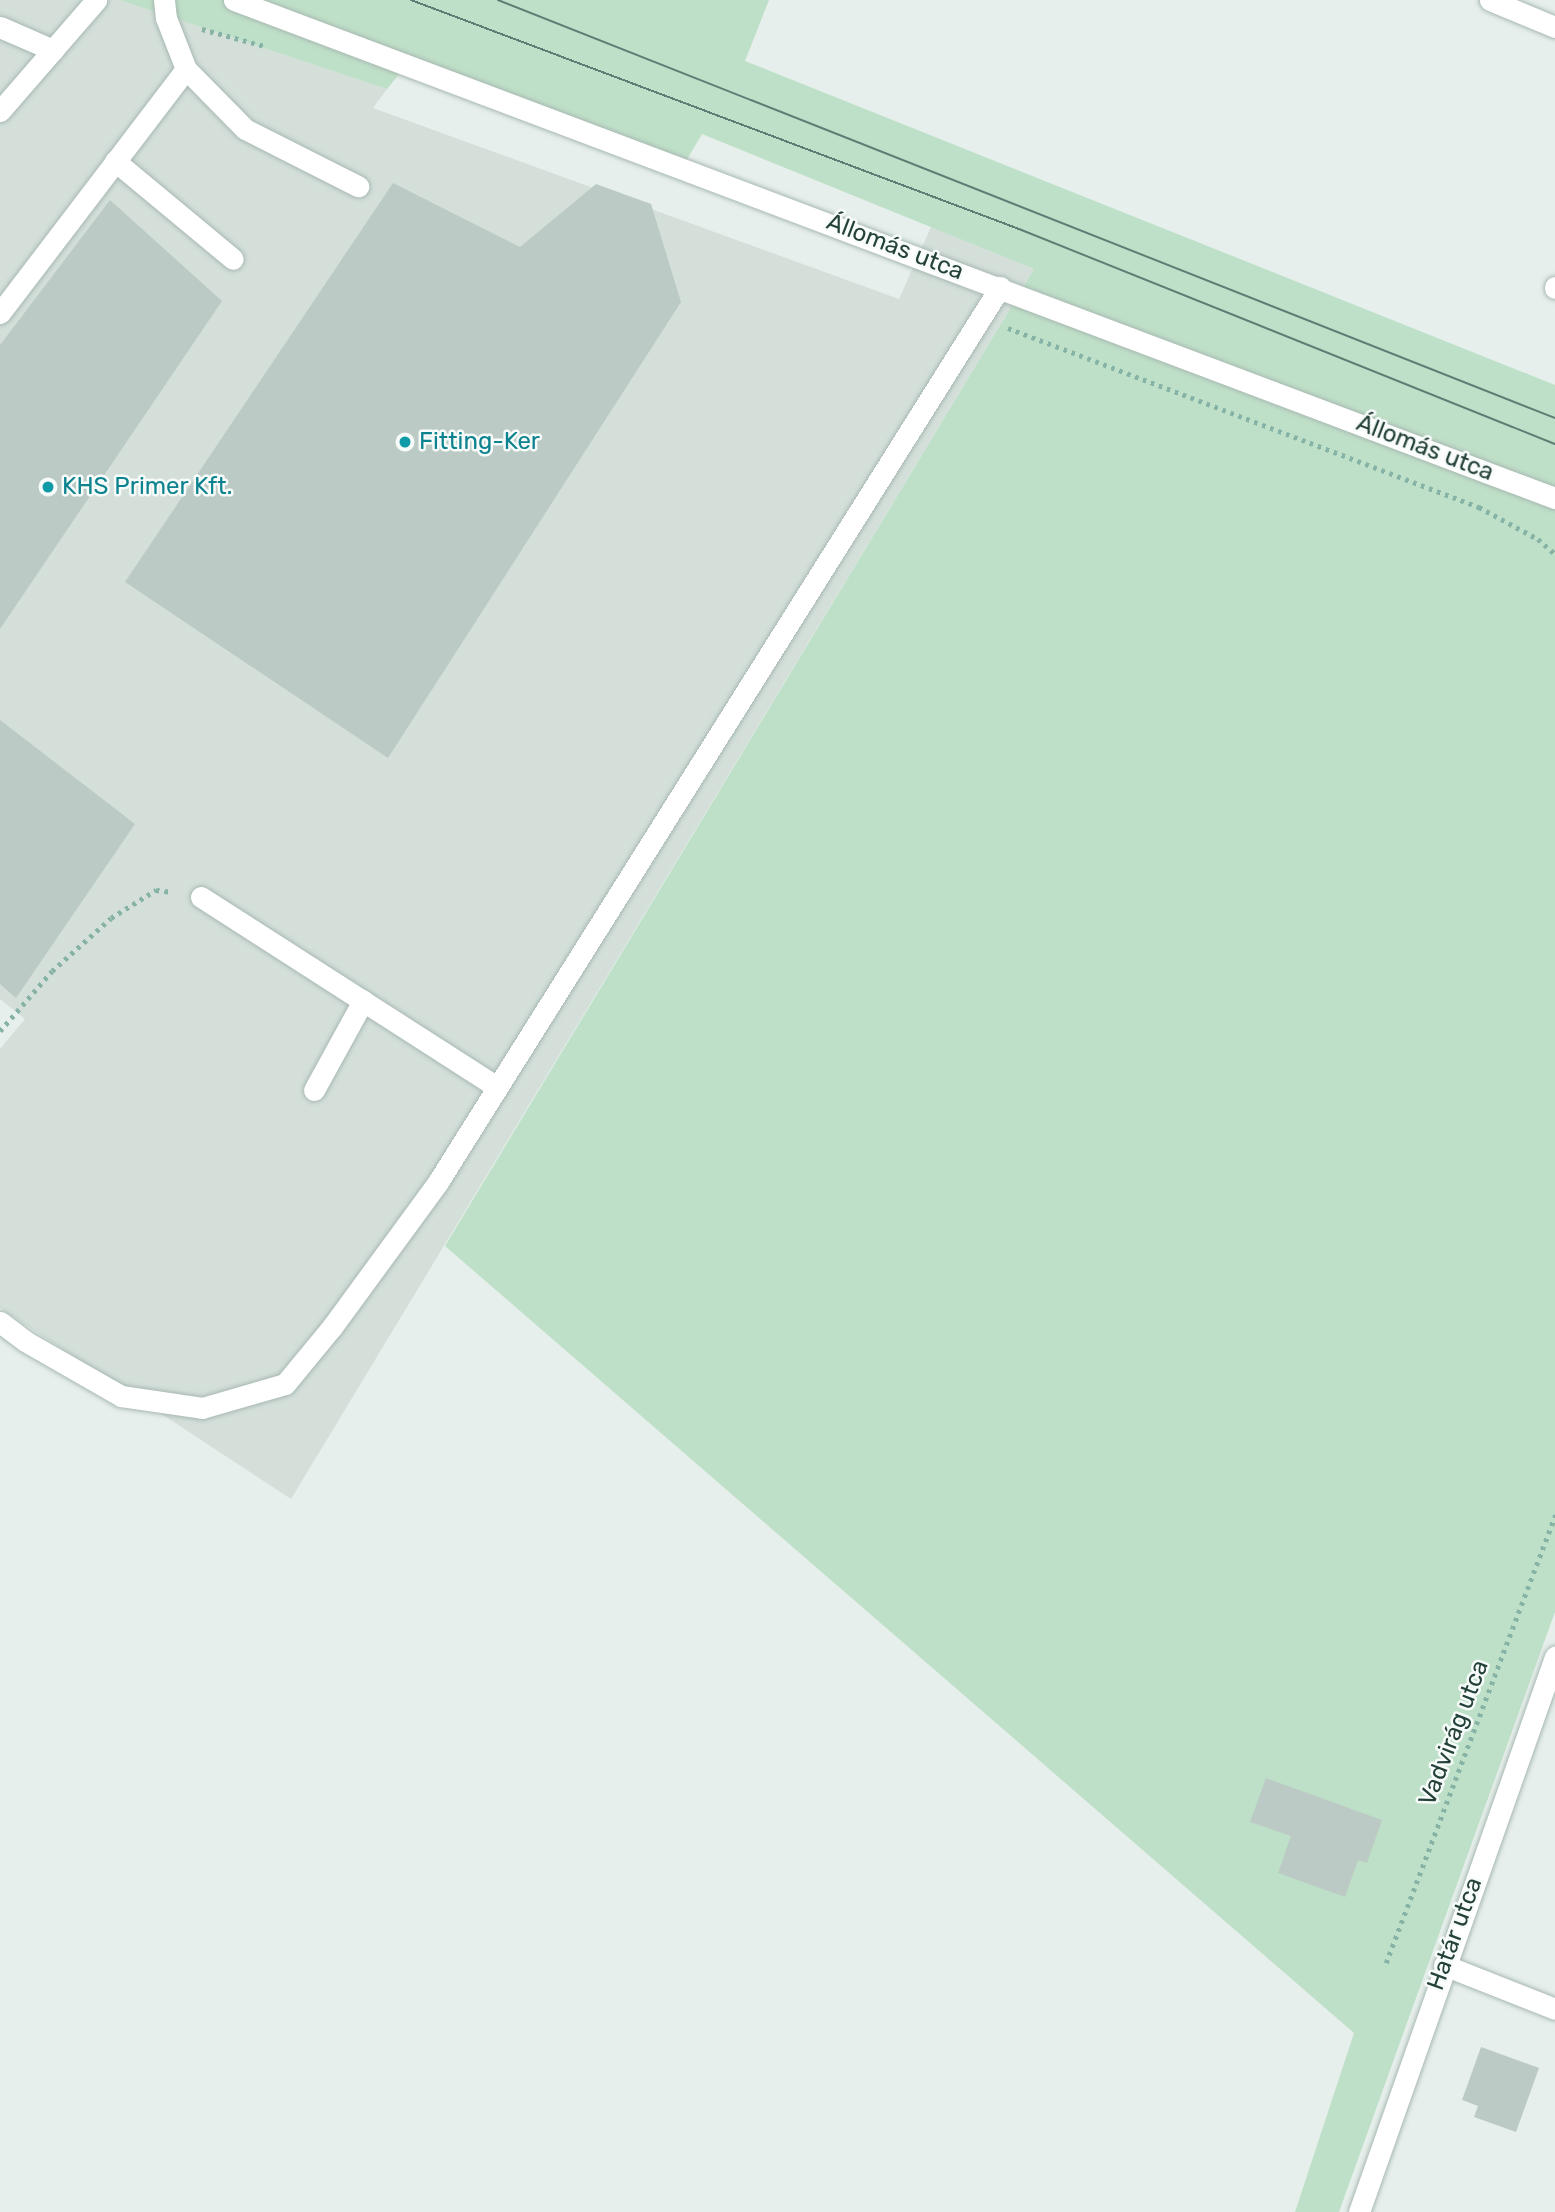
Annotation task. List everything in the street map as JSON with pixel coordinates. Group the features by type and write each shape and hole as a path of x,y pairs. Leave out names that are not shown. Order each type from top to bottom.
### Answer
{"street":[{"path":"0,111 96,0"},
{"path":"164,0 166,18 186,69 245,129 358,186"},
{"name":"Állomás utca","path":"234,0 1000,286 1555,498"},
{"path":"1490,0 1555,27"},
{"path":"0,27 53,50"},
{"path":"0,313 186,69"},
{"path":"115,161 233,259"},
{"path":"0,1322 24,1341 121,1396 202,1408 285,1384 332,1327 438,1182 1000,286"},
{"path":"201,897 497,1087"},
{"path":"314,1090 363,1001"},
{"name":"Határ utca","path":"1359,2212 1444,1965 1555,1657"},
{"path":"1444,1965 1555,2009"}],"path":[{"path":"0,1031 52,971 111,918 156,890 201,897"},
{"name":"Vadvirág utca","path":"1386,1963 1555,1515"}],"shaded area":[{"path":"0,0 119,0 387,89 373,108 899,299 931,227 1034,269 291,1499 0,1308 0,1049 25,1019 0,999"}],"green space":[{"path":"119,0 769,0 745,61 1555,385 1555,1612 1339,2212 1295,2212 1354,2033 445,1246 1034,269 702,134 683,166 400,73 387,89"}],"building":[{"name":"Fitting-Ker","path":"393,183 520,247 596,184 651,204 681,302 388,758 125,582"},
{"name":"KHS Primer Kft.","path":"110,200 222,301 0,629 0,345"},
{"path":"0,720 135,824 16,998 0,984"},
{"path":"1266,1778 1382,1820 1367,1863 1358,1860 1345,1897 1278,1873 1291,1836 1250,1822"},
{"path":"1481,2047 1539,2068 1516,2132 1474,2117 1478,2106 1462,2100"}],"tram line":[{"path":"411,0 1019,229 1555,444"},
{"path":"498,0 1555,418"}],"place":[{"name":"Fitting-Ker","path":"405,442"},
{"name":"KHS Primer Kft.","path":"48,487"}]}
